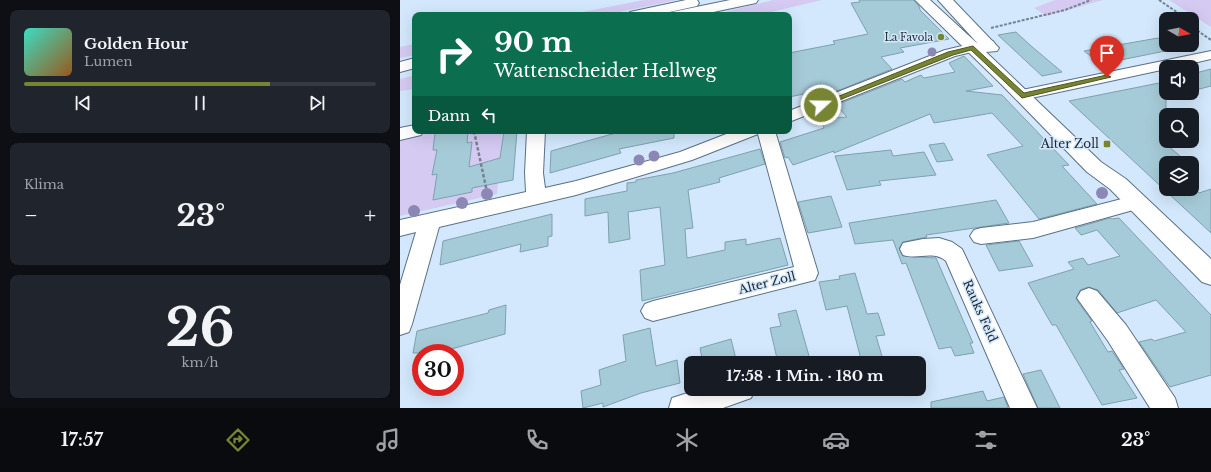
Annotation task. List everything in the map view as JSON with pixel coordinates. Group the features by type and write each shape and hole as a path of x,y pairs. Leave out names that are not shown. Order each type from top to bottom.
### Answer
{"main road":[{"path":"649,12 707,0"},
{"path":"692,12 751,0"},
{"path":"922,0 979,41"},
{"path":"945,0 979,41 1029,94 1106,163 1118,184 1211,275"},
{"path":"400,67 412,65"}],"street":[{"path":"792,116 979,41"},
{"path":"1029,94 1211,55"},
{"path":"400,134 412,132"},
{"path":"536,134 534,173 536,197"},
{"path":"400,228 430,222 490,206 576,188 686,156 743,134"},
{"name":"Alter Zoll","path":"653,311 807,273 767,134"},
{"path":"981,236 1033,230 1137,202"},
{"path":"400,324 430,222"},
{"name":"Rauks Feld","path":"911,249 937,246 947,248 954,255 1024,408"},
{"path":"1089,298 1117,333 1165,408"},
{"path":"682,408 720,396"}],"path":[{"path":"979,41 1091,0"},
{"path":"1159,0 1177,12"},
{"path":"1199,32 1211,40"},
{"path":"475,134 490,206"}],"shaded area":[{"path":"644,0 677,0 619,12 582,12"},
{"path":"773,0 822,0 771,12 725,12"},
{"path":"1055,0 1103,0 1047,16 1034,8"},
{"path":"1169,0 1211,0 1211,27 1199,19 1199,12 1188,12"},
{"path":"412,45 412,56 400,58 400,47"},
{"path":"412,76 412,89 400,91 400,79"},
{"path":"426,134 503,134 497,194 400,216 400,139"}],"building":[{"path":"859,0 914,0 919,6 920,10 949,39 900,48 904,52 881,57 892,69 827,95 823,90 792,96 792,52 835,44 833,41 868,34 851,3 860,2"},
{"path":"1016,32 1062,72 1042,76 998,35"},
{"path":"1158,38 1160,52 1101,64 1084,51"},
{"path":"964,56 993,86 966,91 1002,95 1069,165 1062,166 1097,204 1039,219 987,155 1023,146 992,113 934,123 930,114 834,153 834,151 793,165 788,157 785,158 780,142 824,128 821,119 847,117 836,105 902,79 905,82 921,75 924,78 955,72 949,63"},
{"path":"1211,69 1211,86 1199,89 1199,72"},
{"path":"1159,83 1159,100 1166,100 1166,108 1159,108 1159,148 1171,148 1180,156 1159,156 1159,185 1069,101"},
{"path":"435,134 468,134 467,143 472,142 469,167 500,158 504,134 517,134 513,180 472,188 472,192 433,200 437,174 432,175 437,150 433,150"},
{"path":"612,134 674,134 674,138 619,149 621,153 550,173 551,151"},
{"path":"944,143 953,160 937,162 929,145"},
{"path":"760,149 765,164 719,178 720,182 688,190 693,228 685,229 687,258 725,250 725,242 746,239 746,245 780,238 788,265 642,301 640,270 665,265 660,207 628,212 630,239 609,243 608,212 585,216 585,199 627,191 627,183 636,182 636,180 673,173"},
{"path":"891,150 893,156 924,152 936,175 879,181 881,185 847,190 835,156"},
{"path":"1211,189 1211,233 1171,196 1199,196 1199,193"},
{"path":"831,196 842,227 808,233 798,202"},
{"path":"996,200 1009,223 926,235 927,237 903,242 899,248 903,256 936,258 973,343 970,343 974,353 955,356 951,347 939,349 906,263 902,264 893,240 855,244 849,223"},
{"path":"552,214 552,236 548,237 548,246 520,252 521,244 440,265 443,241"},
{"path":"1110,218 1119,218 1211,315 1211,375 1170,387 1139,342 1152,339 1154,341 1186,332 1156,300 1117,313 1098,290 1088,287 1080,290 1076,299 1092,321 1090,322 1108,352 1112,351 1124,369 1119,370 1137,398 1102,405 1056,325 1052,325 1028,283 1074,269 1068,262 1083,258 1088,265 1120,256 1097,230 1081,235 1075,228"},
{"path":"1019,241 1033,266 999,271 986,245"},
{"path":"855,273 867,314 878,313 885,335 876,336 882,356 860,356 847,306 826,310 819,282 840,279 839,276"},
{"path":"506,305 505,334 464,345 464,344 415,344 417,331 488,313 489,310"},
{"path":"796,310 809,356 776,356 770,328 781,326 778,314"},
{"path":"650,328 656,366 677,360 680,383 641,393 603,407 603,403 583,408 581,391 601,385 599,370 626,361 623,335"},
{"path":"731,339 735,356 702,356 700,348"},
{"path":"1041,370 1060,408 1038,408 1023,374"},
{"path":"983,391 987,401 1004,397 1008,408 931,408 931,402"}],"place":[{"name":"La Favola","path":"941,37"},
{"name":"Alter Zoll","path":"1107,144"}],"route":[{"path":"821,105 950,53 973,48 1022,95 1107,77"}]}
